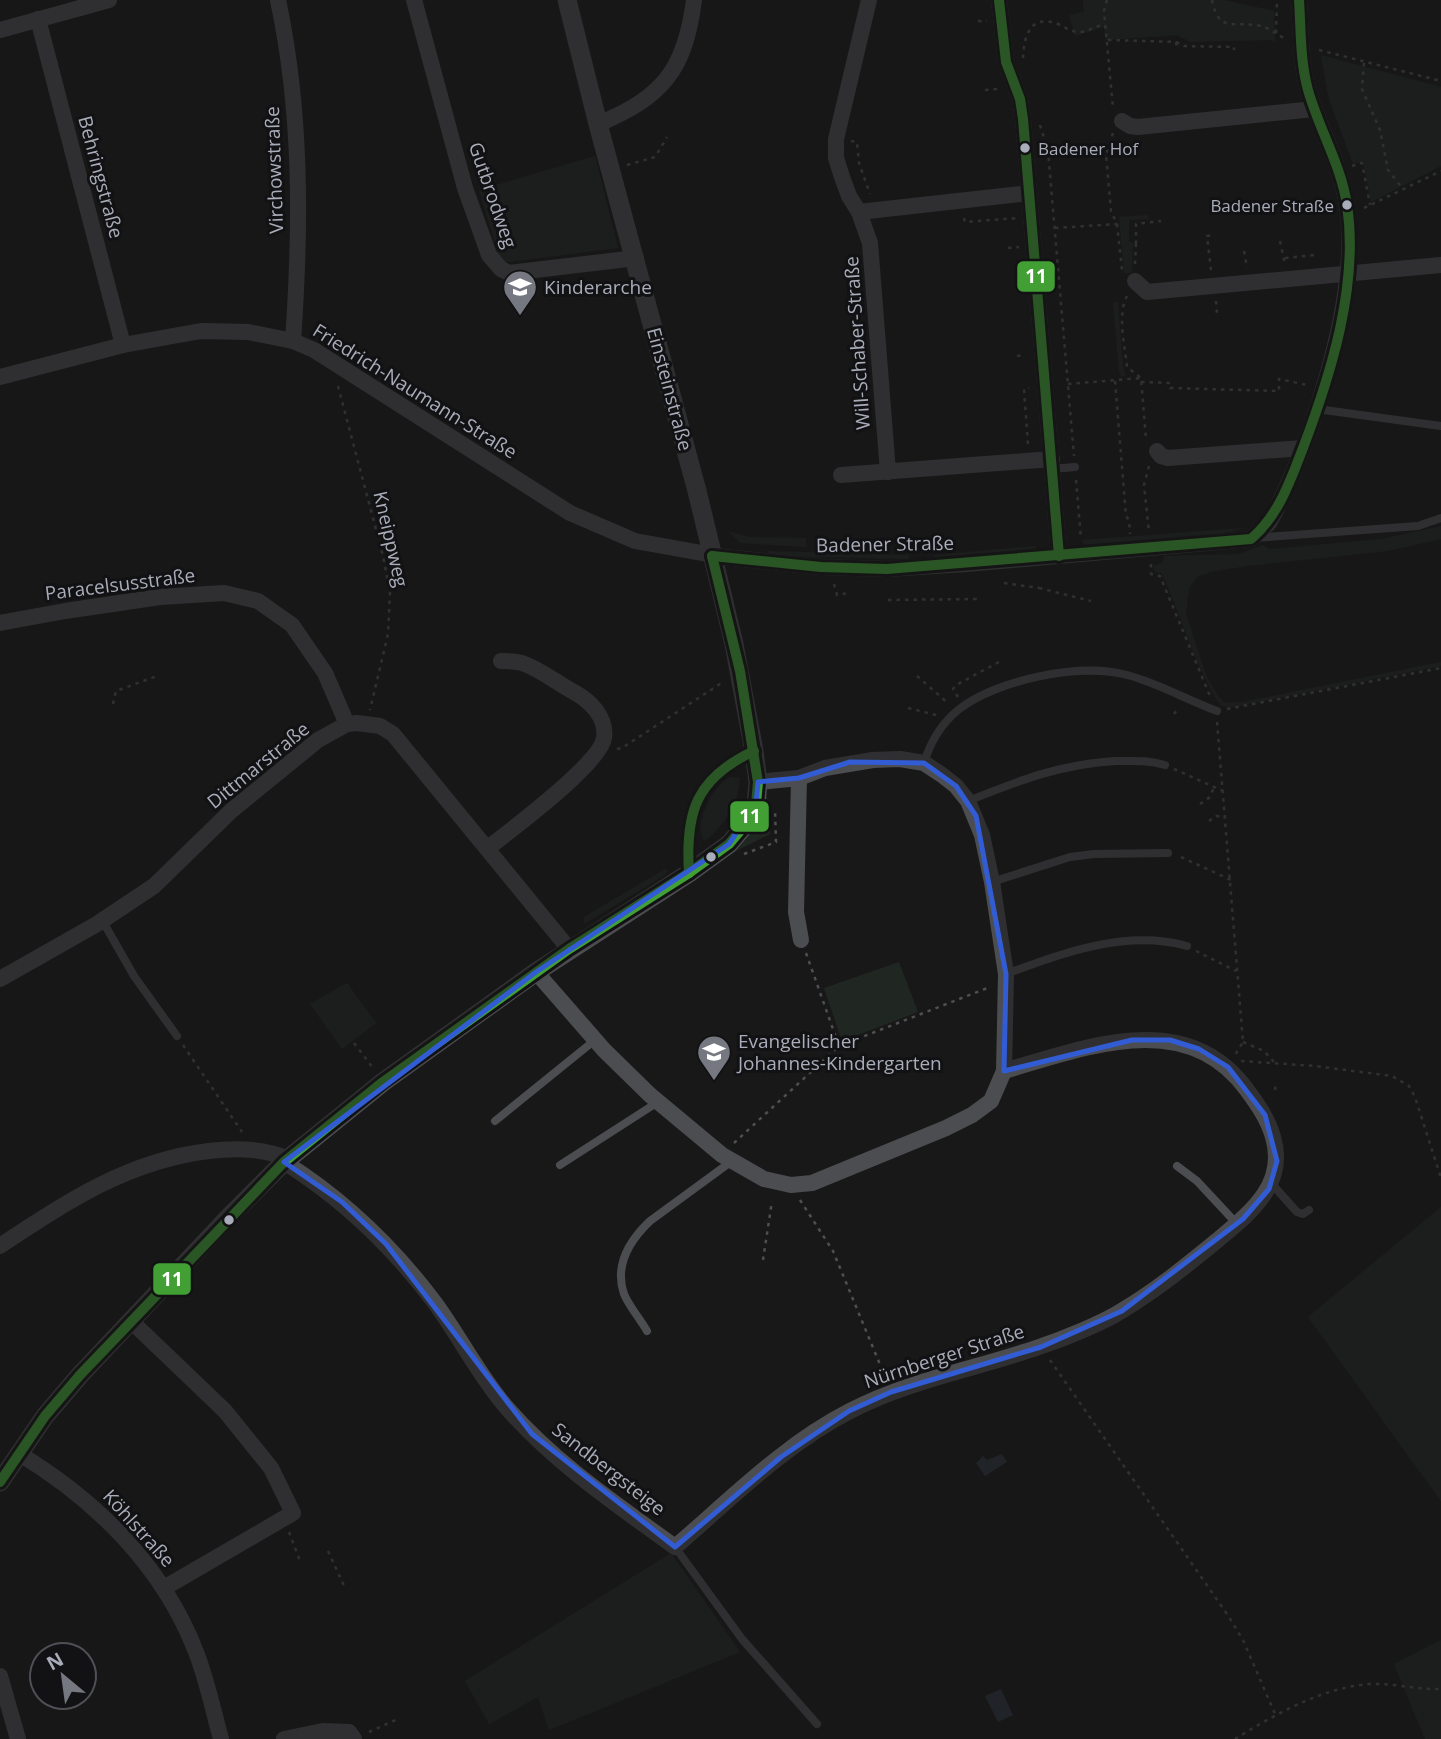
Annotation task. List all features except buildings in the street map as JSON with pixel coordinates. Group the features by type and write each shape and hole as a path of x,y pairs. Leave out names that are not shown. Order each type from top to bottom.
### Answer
{"street":[{"path":"0,30 108,0"},
{"name":"Virchowstraße","path":"278,0 289,50 299,175 293,341"},
{"name":"Gutbrodweg","path":"414,0 465,188 492,260 509,273 636,258"},
{"name":"Einsteinstraße","path":"567,0 699,499 740,671 758,782"},
{"path":"598,124 635,106 663,85 687,40 695,0"},
{"name":"Will-Schaber-Straße","path":"869,0 835,139 836,158 849,196 866,212 888,472"},
{"path":"999,0 1006,62 1021,106 1059,556"},
{"path":"1251,539 1269,523 1287,487 1317,409 1339,327 1350,247 1348,215 1339,170 1314,110 1304,74 1300,0"},
{"name":"Behringstraße","path":"38,19 123,345"},
{"path":"1122,121 1138,127 1314,110"},
{"path":"866,212 1029,193"},
{"path":"1135,281 1147,292 1295,276 1441,265"},
{"name":"Friedrich-Naumann-Straße","path":"0,377 123,345 201,331 225,330 293,341 314,349 570,513 635,541 712,556"},
{"path":"1157,451 1168,458 1303,448"},
{"path":"841,475 1030,461 1052,464"},
{"name":"Badener Straße","path":"712,556 821,567 887,569 1251,539"},
{"name":"Paracelsusstraße","path":"0,623 160,597 223,593 258,601 292,625 325,673 347,724"},
{"path":"488,848 571,779 599,751 604,738 603,724 593,705 521,662 501,661"},
{"name":"Dittmarstraße","path":"0,979 102,920 154,886 231,811 285,765 318,740 347,724 380,726 393,734 569,949"},
{"path":"0,1482 45,1416 80,1375 286,1160 383,1082 536,972 729,844 745,825 756,804 758,782 799,778 850,762 900,760 923,764 949,780 968,801 982,835 1007,980 1003,1071 991,1101 972,1115 812,1183 791,1185 764,1179 727,1158 658,1101 595,1040 536,972"},
{"path":"799,778 796,912 801,940"},
{"path":"1003,1071 1090,1046 1132,1040 1170,1040 1199,1049 1228,1067 1265,1115 1277,1161 1271,1183"},
{"name":"Sandbergsteige","path":"0,1246 57,1208 94,1187 135,1169 197,1153 250,1149 272,1152 342,1202 386,1244 434,1302 505,1406 532,1434 563,1463 675,1546"},
{"name":"Nürnberger Straße","path":"675,1546 823,1425 891,1392 1041,1347 1122,1311 1182,1269 1237,1224 1269,1189 1271,1183"},
{"path":"131,1321 225,1411 271,1468 293,1513 164,1588"},
{"name":"Köhlstraße","path":"18,1453 51,1474 95,1509 142,1558 164,1588 197,1654 221,1739"},
{"path":"0,1676 4,1700 18,1739"},
{"path":"284,1739 337,1730 349,1732 354,1739"}],"lane":[{"path":"1317,409 1441,426"},
{"path":"1052,464 1075,467"},
{"name":"Badener Straße","path":"1251,539 1418,526 1441,518"},
{"path":"923,764 929,748 948,720 960,709 986,693 1029,680 1079,671 1101,672 1137,678 1220,710"},
{"path":"689,873 687,839 693,812 711,781 722,770 738,757 754,751"},
{"path":"968,801 1031,775 1058,768 1148,760 1165,765"},
{"path":"992,882 1070,857 1168,853"},
{"path":"102,920 134,975 177,1036"},
{"path":"1007,980 1063,953 1109,944 1153,939 1187,946"},
{"path":"495,1121 595,1040"},
{"path":"560,1165 658,1101"},
{"path":"647,1331 624,1295 622,1264 628,1247 650,1221 727,1158"},
{"path":"1177,1166 1197,1181 1237,1224"},
{"path":"1271,1183 1297,1212 1303,1214 1309,1210"},
{"name":"Sandbergsteige","path":"675,1546 742,1639 817,1724"}],"path":[{"path":"1107,0 1104,11 1113,109 1122,121 1111,136 1106,155 1111,211 1117,224 1122,274 1135,281"},
{"path":"1212,0 1218,17 1225,24 1256,24 1268,27 1276,33 1277,0"},
{"path":"1006,62 1024,58 1025,39 1037,24 1049,22 1081,32 1105,24"},
{"path":"1107,40 1176,42 1184,46 1234,47 1234,50"},
{"path":"1176,42 1177,49"},
{"path":"1302,46 1441,81"},
{"path":"1364,62 1362,89 1380,130 1388,170 1403,189"},
{"path":"1038,120 1048,151 1082,554"},
{"path":"611,169 655,157 667,138"},
{"path":"835,139 857,142 859,163 869,186 866,212"},
{"path":"1339,170 1362,163 1370,205"},
{"path":"1348,215 1441,171"},
{"path":"961,201 965,222 1031,216"},
{"path":"1115,381 1126,516 1130,534 1149,533 1144,485 1149,466 1157,451 1146,439 1141,380 1127,367 1122,321 1124,302 1135,281 1138,244 1136,224 1161,221"},
{"path":"1055,228 1117,224"},
{"path":"1213,285 1207,236 1214,235"},
{"path":"1280,241 1285,258 1295,276"},
{"path":"1285,258 1315,255"},
{"name":"Kneippweg","path":"332,362 383,556 390,593 388,634 367,724"},
{"path":"1068,384 1141,380 1170,383 1170,388 1279,391 1279,379 1296,381 1323,390"},
{"path":"1030,461 1024,389 1045,386"},
{"path":"1161,561 1150,564 1151,574 1160,576 1220,710 1223,791 1243,1042 1264,1051 1274,1062"},
{"path":"834,583 837,596 848,595"},
{"path":"1004,583 1091,601"},
{"path":"888,600 976,599 976,603"},
{"path":"960,709 953,689 956,685 999,662"},
{"path":"1220,710 1441,668"},
{"path":"113,704 116,691 157,676"},
{"path":"917,676 960,709"},
{"path":"599,751 622,748 723,682"},
{"path":"908,708 948,720"},
{"path":"1165,765 1223,791"},
{"path":"1200,804 1210,797 1214,787"},
{"path":"1209,821 1216,816 1226,817"},
{"path":"1168,853 1231,880"},
{"path":"801,940 839,1046"},
{"path":"1187,946 1237,971"},
{"path":"727,1158 839,1046 1007,980"},
{"path":"177,1036 229,1110 250,1149"},
{"path":"354,1043 383,1082"},
{"path":"1228,1067 1241,1061 1274,1062 1392,1076 1409,1086 1415,1097 1441,1178"},
{"path":"1275,1090 1276,1082"},
{"path":"791,1185 833,1251 891,1392"},
{"path":"763,1260 772,1201"},
{"path":"1041,1347 1227,1614 1243,1640 1275,1714"},
{"path":"284,1519 300,1561"},
{"path":"328,1551 345,1588"},
{"path":"1235,1739 1275,1714 1347,1687 1399,1685 1441,1689"},
{"path":"354,1739 400,1718"}],"highlighted area":[{"path":"850,762 924,763 956,786 976,816 1006,974 1004,1071 1132,1040 1170,1040 1199,1049 1228,1067 1265,1115 1277,1161 1269,1189 1243,1219 1122,1311 1041,1347 891,1392 849,1411 781,1457 675,1547 532,1434 386,1244 342,1202 284,1162 536,972 729,844 756,804 758,782 799,778"}],"shaded area":[{"path":"1083,0 1224,0 1274,11 1275,42 1191,42 1177,35 1106,40 1104,27 1075,36 1069,15 1084,12"},
{"path":"1321,55 1441,87 1441,166 1371,202 1363,162 1353,164 1328,96"},
{"path":"595,156 618,248 501,263 479,190"},
{"path":"1148,215 1149,219 1129,220 1129,242 1133,243 1132,273 1124,273 1119,217"},
{"path":"1113,302 1118,302 1126,376 1121,376 1119,372"},
{"path":"1441,526 1441,539 1387,551 1247,566 1197,577 1189,588 1186,614 1206,675 1225,703 1243,702 1441,662 1441,666 1233,707 1221,706 1212,691 1197,661 1165,580 1161,573 1155,572 1153,566 1162,563 1164,556 1239,554 1263,545 1270,549 1382,539"},
{"path":"1245,528 1215,536 1084,546 1082,540"},
{"path":"729,532 749,537 806,538 806,547 740,543"},
{"path":"1035,546 1037,550 1023,552 936,559 934,555"},
{"path":"768,551 909,555 909,559 768,556"},
{"path":"731,777 740,778 737,797 724,821 705,841 701,826 706,806 718,787"},
{"path":"767,795 770,834 734,852 754,825"},
{"path":"665,869 668,871 662,877 584,924 584,917"},
{"path":"899,962 918,1012 842,1041 824,988"},
{"path":"347,983 376,1023 342,1049 310,1004"},
{"path":"1441,1207 1441,1501 1308,1317"},
{"path":"1002,1454 1007,1462 985,1476 976,1463 983,1456 987,1460"},
{"path":"671,1553 740,1652 549,1730 538,1697 489,1724 465,1681"},
{"path":"1441,1640 1441,1739 1425,1739 1394,1664"},
{"path":"1001,1689 1013,1715 998,1722 985,1696"}],"transit line":[{"name":"11","path":"999,0 1006,62 1020,99 1023,119 1059,556"},
{"name":"11","path":"712,556 821,567 887,569 1251,539 1261,530 1283,497 1313,420 1340,329 1349,266 1347,205 1340,176 1305,79 1299,0"},
{"name":"11","path":"0,1482 45,1416 80,1375 284,1162 383,1082 569,949 689,873 729,844 745,825 756,804 758,782 740,671 712,556"},
{"name":"11","path":"689,873 689,832 698,799 719,773 734,761 754,751"}],"place":[{"name":"Badener Hof","path":"1025,148"},
{"name":"Badener Straße","path":"1347,205"},
{"name":"Kinderarche","path":"520,317"},
{"name":"Evangelischer Johannes-Kindergarten","path":"714,1082"}]}
